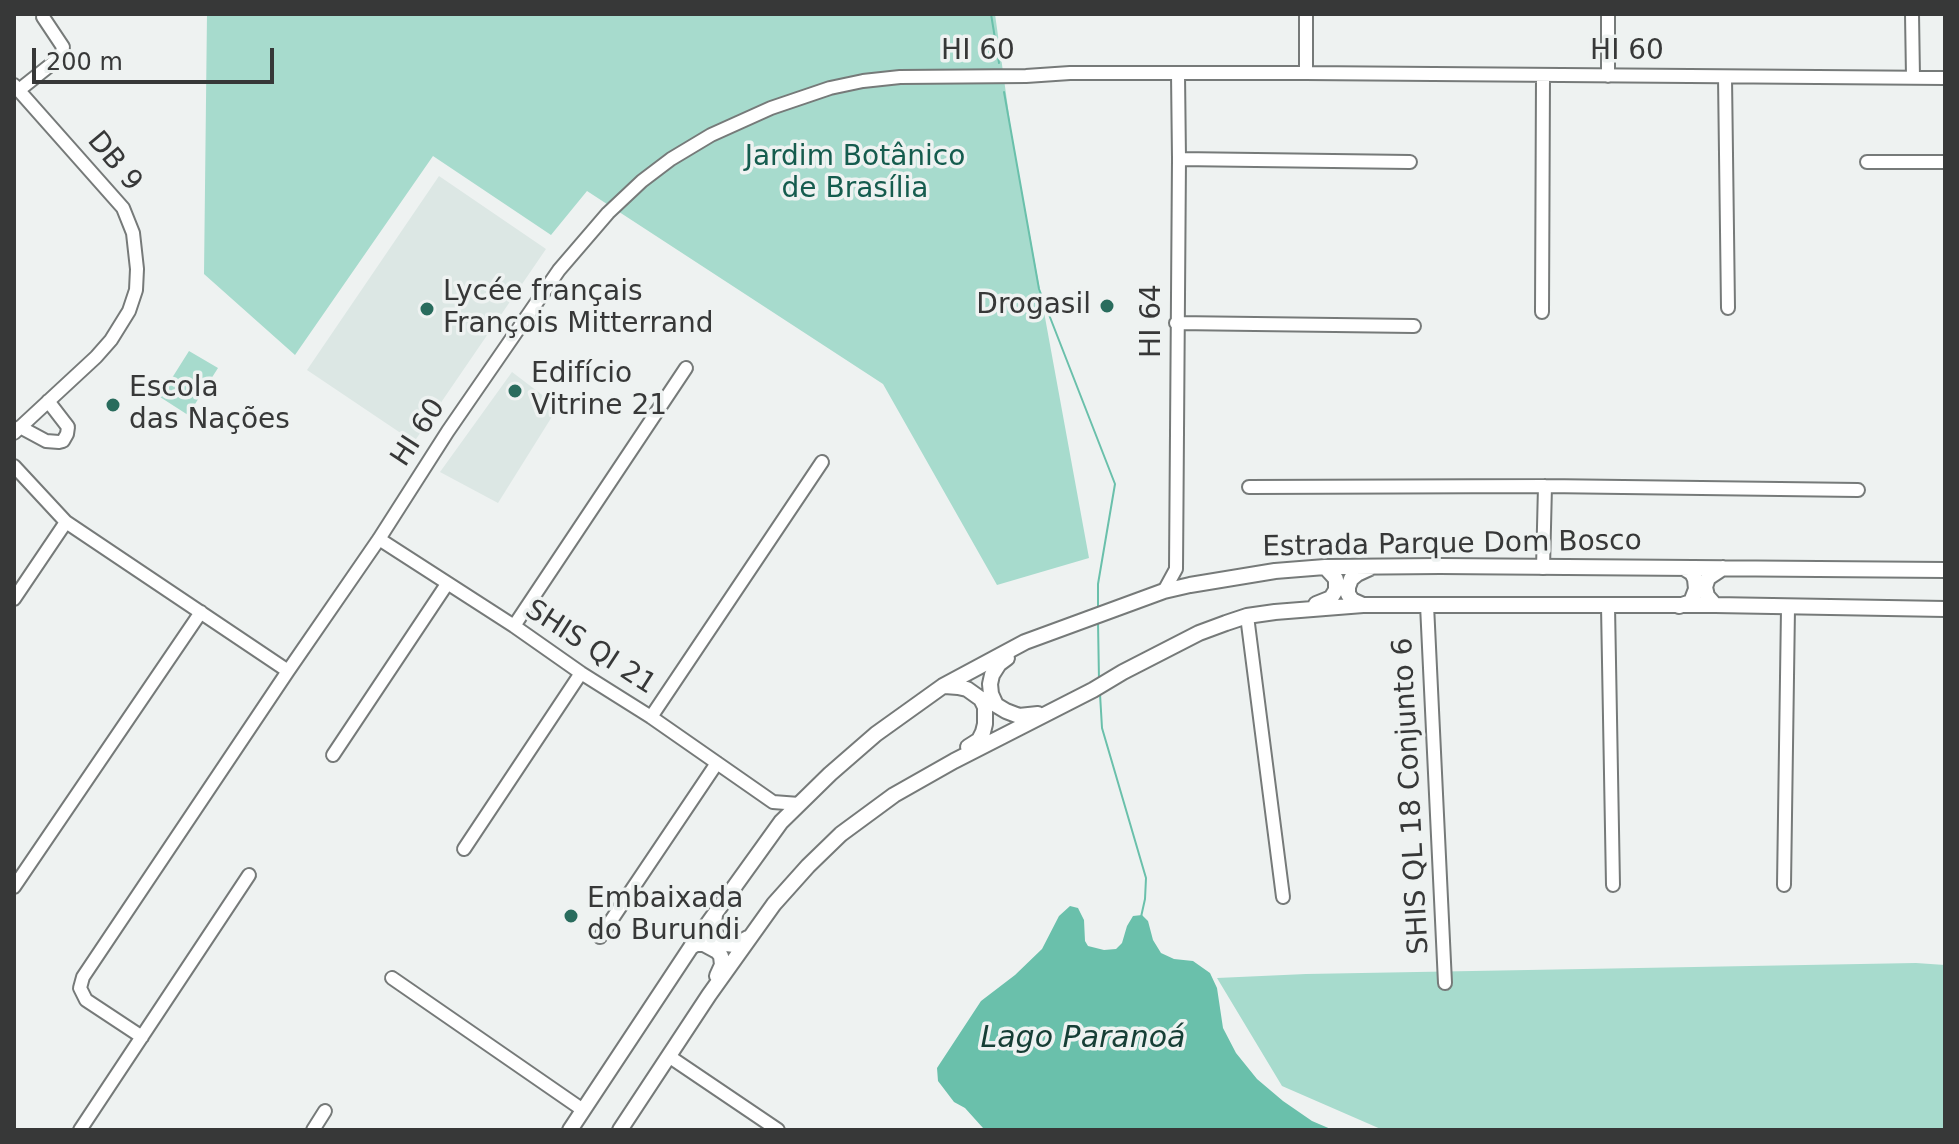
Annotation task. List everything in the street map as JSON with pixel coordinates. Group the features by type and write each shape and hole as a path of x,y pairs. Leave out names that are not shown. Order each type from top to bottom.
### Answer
{"main road":[{"name":"Estrada Parque Dom Bosco","path":"575,1122 691,947 781,822 876,734 943,686 1025,642 1164,591 1275,571 1325,567 1945,570"},
{"path":"1296,610 1327,601 1334,595 1336,579 1325,567"},
{"path":"1363,605 1352,600 1348,587 1351,579 1370,567"},
{"path":"1679,606 1691,602 1696,589 1692,573 1684,568"},
{"path":"1715,605 1707,596 1705,587 1708,578 1723,568"},
{"path":"620,1130 709,995 774,904 841,834 894,795 954,761 1199,633 1247,616 1363,605 1715,605 1945,609"},
{"path":"1025,642 999,664 992,675 991,694 996,705 1019,716 1047,712"},
{"path":"943,686 958,687 976,695 981,699 986,714 979,740 954,761"},
{"path":"716,911 712,929 720,940 735,945 750,938"},
{"path":"691,947 704,944 721,956 722,965 709,995"}],"street":[{"path":"1306,14 1306,73"},
{"path":"1608,14 1608,76"},
{"path":"1912,14 1913,77"},
{"path":"16,88 58,59 62,52 63,47 43,17"},
{"name":"HI 60","path":"142,1037 86,1000 80,982 559,270 608,213 642,181 701,141 771,108 830,88 884,78 940,75 1306,73 1945,78"},
{"name":"HI 64","path":"1164,591 1176,569 1178,74"},
{"path":"1542,312 1543,76"},
{"path":"1725,77 1728,308"},
{"name":"DB 9","path":"16,88 123,208 136,248 137,269 136,290 121,325 96,357 17,430"},
{"path":"1179,159 1410,162"},
{"path":"1867,162 1945,162"},
{"path":"1176,323 1414,326"},
{"path":"514,626 686,368"},
{"path":"17,430 46,441 63,441 68,427 48,401"},
{"path":"651,717 822,462"},
{"path":"14,466 66,522 288,671"},
{"path":"1543,568 1545,486"},
{"path":"1249,487 1545,486 1858,490"},
{"path":"14,599 66,522"},
{"name":"SHIS QI 21","path":"379,539 651,717 773,802"},
{"path":"1176,569 1190,585"},
{"path":"333,755 447,584"},
{"name":"SHIS QL 18 Conjunto 6","path":"1427,605 1445,983"},
{"path":"1608,606 1613,885"},
{"path":"1784,885 1788,608"},
{"path":"14,887 201,612"},
{"path":"1247,616 1283,897"},
{"path":"464,849 581,673"},
{"path":"600,937 717,763"},
{"path":"781,822 773,802 799,804"},
{"path":"80,1130 249,875"},
{"path":"392,978 575,1122"},
{"path":"670,1057 778,1130"},
{"path":"313,1130 325,1111"}],"shaded area":[{"name":"Lycée français François Mitterrand","path":"439,176 546,249 414,442 307,370"},
{"path":"512,372 558,407 498,503 440,472"}],"green space":[{"name":"Jardim Botânico de Brasília","path":"207,14 995,14 1012,137 1089,558 997,585 883,384 587,191 551,235 433,156 295,355 204,274"},
{"path":"189,351 218,368 188,415 160,397"},
{"path":"1916,963 1945,965 1945,1130 1383,1130 1282,1086 1217,978 1306,974"}],"water":[{"name":"Lago Paranoá","path":"1070,906 1078,908 1084,920 1088,946 1104,950 1116,949 1122,943 1133,916 1142,915 1148,921 1153,940 1161,953 1174,959 1193,961 1210,973 1217,988 1223,1028 1236,1053 1257,1079 1312,1121 1333,1130 983,1128 965,1108 954,1102 938,1081 937,1068 981,1001 1042,949 1059,916"}],"waterway":[{"path":"991,14 999,63"},
{"path":"1004,92 1039,289 1115,484 1098,584 1098,608"},
{"path":"1098,622 1099,680"},
{"path":"1100,694 1102,728 1146,878 1141,917"}],"place":[{"name":"Drogasil","path":"1107,306"},
{"name":"Lycée français François Mitterrand","path":"427,309"},
{"name":"Edifício Vitrine 21","path":"515,391"},
{"name":"Escola das Nações","path":"113,405"},
{"name":"Embaixada do Burundi","path":"571,916"}]}
